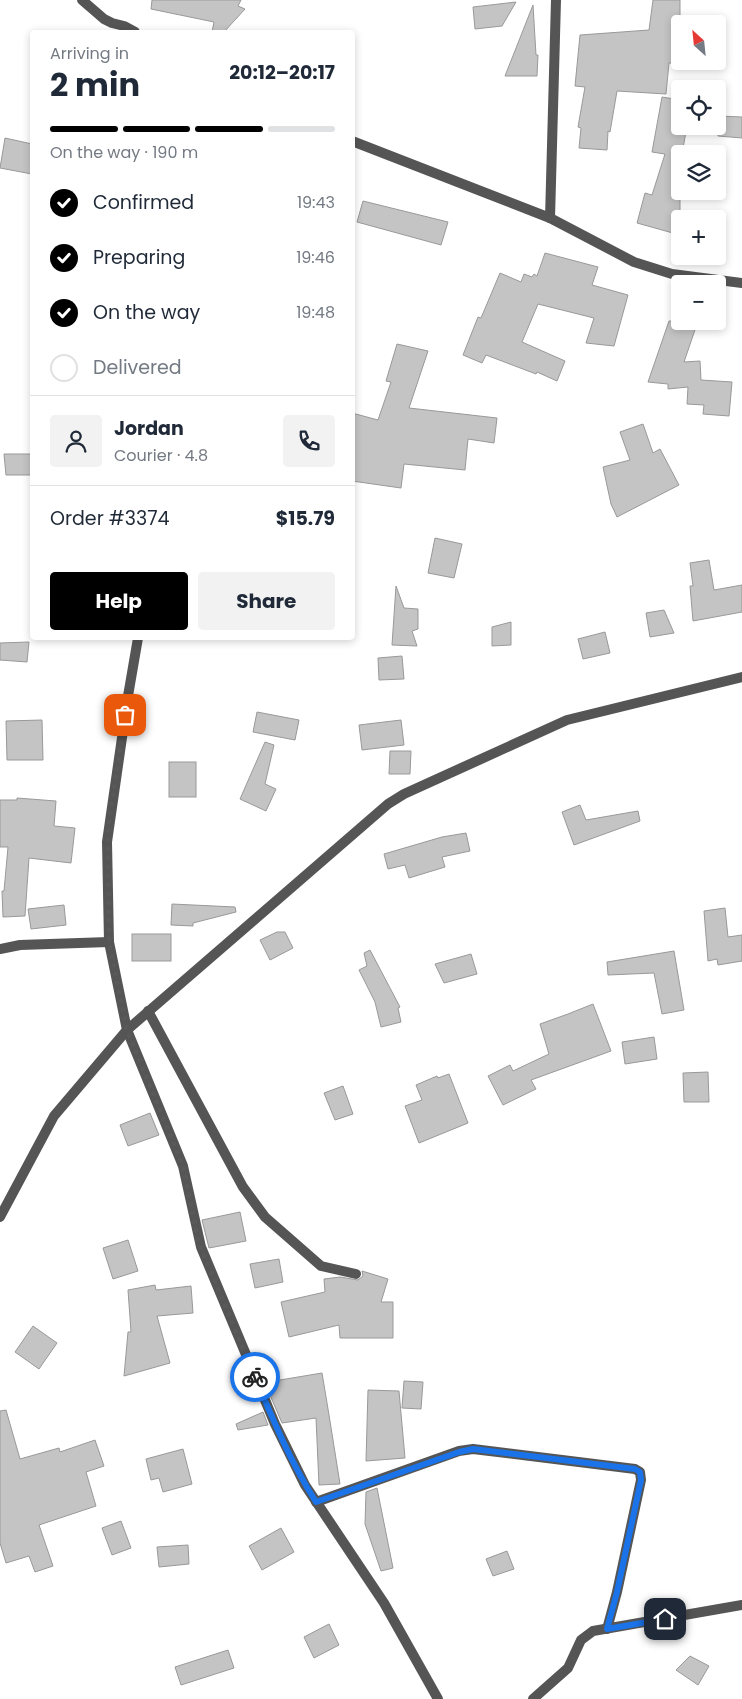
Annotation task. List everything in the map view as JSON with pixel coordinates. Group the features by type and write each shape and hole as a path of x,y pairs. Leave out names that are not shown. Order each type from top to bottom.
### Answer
{"street":[{"path":"82,0 112,24 124,26 131,30"},
{"path":"550,218 556,0"},
{"path":"355,142 550,218 634,262 672,274 742,283"},
{"path":"138,640 108,828 109,942 127,1030 183,1166 201,1247 275,1424 305,1485 384,1603 438,1699"},
{"path":"0,1218 54,1116 127,1030 377,812 404,794 567,720 742,677"},
{"path":"0,949 20,945 109,942"},
{"path":"148,1011 243,1187 265,1217 321,1266 356,1274"},
{"path":"316,1502 459,1452 473,1449 635,1469 640,1472 641,1480 617,1592 607,1629"},
{"path":"534,1699 568,1668 587,1634 594,1631 742,1605"}],"building":[{"path":"152,0 241,0 238,6 245,9 226,30 212,30 214,22 151,9"},
{"path":"653,0 680,0 680,15 671,15 671,63 669,63 666,94 617,91 610,132 608,131 607,150 579,148 581,128 578,127 585,87 575,86 580,35 649,30"},
{"path":"516,2 502,26 475,29 473,7"},
{"path":"533,5 536,55 538,55 537,76 505,76"},
{"path":"662,97 671,98 671,135 685,135 684,145 671,145 671,200 680,200 680,210 671,210 671,232 637,223 645,193 652,195 665,154 652,152"},
{"path":"726,116 742,117 742,138 718,136 726,135"},
{"path":"5,138 30,144 30,174 0,168"},
{"path":"363,201 448,222 441,245 357,222"},
{"path":"545,253 598,267 592,285 628,295 614,346 586,343 594,318 538,304 522,342 565,361 557,381 537,372 536,374 486,355 482,363 463,355 478,317 481,318 500,273 521,282 524,274 532,277 534,274 537,276"},
{"path":"669,321 671,321 671,330 695,330 684,362 700,361 701,380 732,382 729,416 703,414 704,405 687,404 688,387 668,389 668,384 648,382"},
{"path":"397,344 428,351 409,408 497,418 494,443 468,439 465,470 404,464 401,488 355,481 355,414 378,420 391,382 386,381"},
{"path":"643,424 653,453 660,449 679,485 617,517 611,504 603,467 630,460 620,432"},
{"path":"4,454 30,454 30,475 6,475"},
{"path":"435,538 462,544 454,578 428,573"},
{"path":"709,560 714,590 742,585 742,612 693,621 690,586 693,586 690,563"},
{"path":"396,586 404,608 418,609 418,629 412,631 417,646 392,645"},
{"path":"664,610 674,633 650,637 646,613"},
{"path":"511,622 511,645 492,646 492,627"},
{"path":"605,632 610,653 583,659 578,639"},
{"path":"29,642 27,662 0,660 0,643"},
{"path":"402,656 404,679 379,680 378,658"},
{"path":"257,712 299,720 295,740 253,732"},
{"path":"42,720 43,760 7,760 6,721"},
{"path":"401,720 404,745 362,750 359,725"},
{"path":"265,742 274,745 265,784 276,789 266,811 240,799"},
{"path":"390,751 411,751 410,774 389,774"},
{"path":"169,762 196,762 196,797 169,797"},
{"path":"17,798 56,801 54,826 75,828 71,863 29,858 25,916 3,917 2,891 4,891 8,847 0,847 0,800 17,800"},
{"path":"580,805 586,820 638,811 640,821 574,845 562,812"},
{"path":"466,833 470,851 442,857 445,867 409,878 405,865 388,869 384,854 442,837"},
{"path":"172,904 235,907 236,912 193,923 193,926 171,925"},
{"path":"64,905 66,925 31,929 28,909"},
{"path":"725,908 728,937 742,935 742,961 718,965 717,959 708,961 704,911"},
{"path":"277,932 285,932 293,948 270,960 260,940"},
{"path":"132,934 171,934 171,961 132,961"},
{"path":"370,950 400,1007 398,1008 401,1022 381,1027 375,1002 359,970 367,966 364,953"},
{"path":"674,951 684,1010 662,1014 654,973 608,975 607,962"},
{"path":"471,954 477,974 444,983 435,964"},
{"path":"593,1004 611,1051 531,1080 536,1089 503,1105 488,1076 510,1065 513,1071 549,1054 540,1024"},
{"path":"654,1037 657,1059 625,1064 622,1042"},
{"path":"708,1072 709,1102 684,1102 683,1073"},
{"path":"449,1074 468,1123 419,1143 405,1106 422,1100 416,1085 437,1076 438,1078"},
{"path":"343,1086 353,1114 335,1120 324,1093"},
{"path":"150,1113 159,1135 128,1146 120,1125"},
{"path":"240,1212 246,1241 209,1248 202,1220"},
{"path":"128,1240 138,1271 113,1279 103,1248"},
{"path":"279,1259 283,1282 255,1288 250,1264"},
{"path":"362,1271 388,1279 381,1302 393,1302 393,1338 340,1338 339,1325 289,1337 281,1302 325,1292 324,1279 340,1277 358,1280 363,1276"},
{"path":"155,1285 156,1290 191,1286 193,1313 157,1316 170,1363 124,1376 128,1332 131,1332 128,1290"},
{"path":"33,1326 57,1343 39,1369 15,1352"},
{"path":"322,1373 340,1484 319,1485 316,1418 282,1423 270,1395 268,1382"},
{"path":"404,1381 423,1382 421,1409 402,1408"},
{"path":"368,1390 399,1391 405,1458 366,1461"},
{"path":"6,1410 20,1459 59,1448 60,1452 95,1440 104,1466 86,1472 96,1506 39,1525 53,1566 35,1572 29,1556 6,1563 0,1543 0,1411"},
{"path":"263,1412 268,1425 238,1430 236,1424"},
{"path":"183,1449 192,1484 163,1492 159,1478 151,1480 146,1459"},
{"path":"377,1488 393,1568 381,1571 365,1524 366,1492"},
{"path":"121,1521 131,1548 112,1555 102,1528"},
{"path":"281,1528 294,1552 262,1570 249,1546"},
{"path":"188,1545 189,1564 159,1567 157,1547"},
{"path":"507,1551 514,1569 493,1576 486,1559"},
{"path":"329,1624 339,1645 314,1658 304,1637"},
{"path":"228,1650 234,1668 181,1685 175,1667"},
{"path":"690,1656 709,1666 698,1685 676,1670"}],"way so far":[{"path":"125,715 107,842 109,942 127,1030 183,1166 198,1241 255,1377"}],"route":[{"path":"255,1377 275,1424 305,1485 316,1502 459,1452 473,1449 635,1469 640,1472 641,1480 617,1592 607,1629 665,1619"}]}
